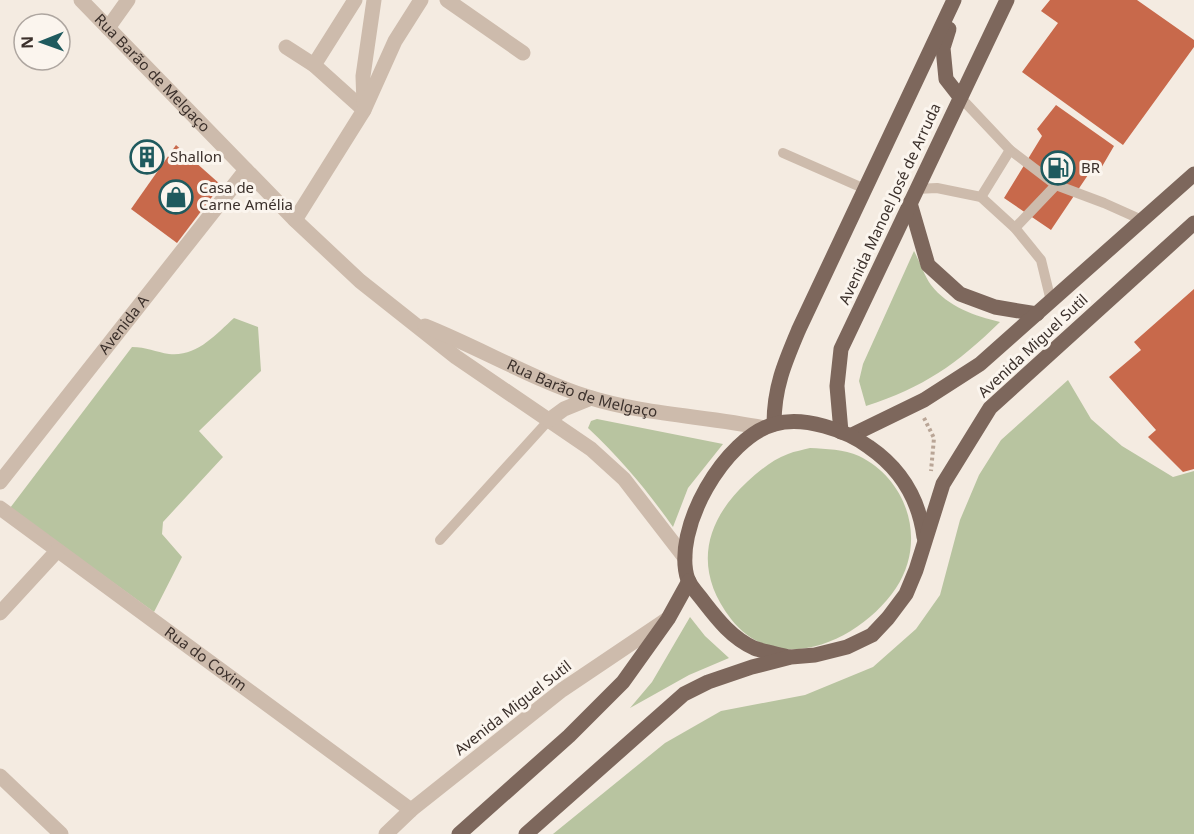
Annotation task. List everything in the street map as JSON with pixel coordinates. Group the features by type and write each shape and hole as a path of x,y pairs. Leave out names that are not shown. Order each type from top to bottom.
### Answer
{"main road":[{"path":"956,0 943,48 946,79 960,97"},
{"name":"Avenida Manoel José de Arruda","path":"769,426 780,377 799,329 956,0"},
{"name":"Avenida Manoel José de Arruda","path":"847,433 837,386 841,349 1007,0"},
{"name":"Avenida Miguel Sutil","path":"847,433 916,403 980,364 1194,174"},
{"path":"913,196 928,265 960,294 995,307 1038,314"},
{"name":"Avenida Miguel Sutil","path":"526,834 684,694 719,678 752,667 847,647 872,634 888,618 906,594 916,570 943,484 990,408 1194,223"},
{"path":"688,581 685,558 687,538 698,503 717,470 734,450 769,426 790,422 818,424 847,433 881,455 914,495 921,516 924,540"},
{"name":"Avenida Miguel Sutil","path":"459,834 569,736 623,682 668,619 688,581 723,627 754,648 791,657"}],"street":[{"name":"Rua Barão de Melgaço","path":"81,0 295,220 360,281 456,357 591,448 624,479 685,558"},
{"path":"108,28 128,0"},
{"path":"314,65 355,0"},
{"path":"364,110 363,76 374,0"},
{"path":"295,220 364,110 395,41 421,0"},
{"path":"447,0 523,53"},
{"path":"286,46 314,65 364,110"},
{"name":"Avenida A","path":"0,482 246,170"},
{"name":"Rua Barão de Melgaço","path":"408,319 463,341 550,384 591,398 651,410 769,426"},
{"path":"549,420 564,409 591,398"},
{"name":"Rua do Coxim","path":"0,508 411,810"},
{"path":"0,613 57,551"},
{"name":"Avenida Miguel Sutil","path":"386,834 411,810 562,690 668,619"},
{"path":"0,776 61,834"}],"lane":[{"path":"960,97 1010,150 1056,185 1142,220"},
{"path":"981,197 1010,150"},
{"path":"783,153 865,189"},
{"path":"1016,228 1056,185"},
{"path":"913,196 937,188 981,197 1016,228 1041,260 1052,301"},
{"path":"440,540 549,420"}],"path":[{"path":"916,403 934,438 931,472 947,477"}],"green space":[{"path":"914,251 931,285 945,299 981,317 1000,322 969,351 938,373 905,391 866,406 859,381 863,364"},
{"path":"234,318 258,327 261,371 199,431 223,457 163,522 162,534 182,557 154,612 10,508 132,347 169,354 188,352 205,344"},
{"path":"1068,380 1091,419 1122,446 1173,477 1194,471 1194,834 553,834 665,743 721,711 805,695 873,667 916,629 940,595 960,520 979,475 1001,440"},
{"path":"597,419 723,444 688,488 673,527 633,475 588,428 591,421"},
{"path":"810,448 829,449 859,456 890,480 907,513 911,532 910,551 905,570 896,588 881,607 862,623 818,646 795,649 772,647 750,637 731,619 719,601 711,583 708,565 709,547 713,530 721,513 732,497 747,482 777,459"},
{"path":"690,617 705,636 729,658 689,675 630,708 652,682"}],"building":[{"path":"1050,0 1137,0 1194,40 1194,47 1123,145 1022,72 1058,23 1041,11"},
{"name":"BR","path":"1056,105 1114,146 1100,170 1094,166 1051,230 1004,198 1042,136 1037,129"},
{"name":"Shallon","path":"146,140 163,154 148,174 131,160"},
{"name":"Casa de Carne Amélia","path":"176,145 221,185 177,243 131,209"},
{"path":"1194,289 1194,469 1183,472 1148,437 1156,430 1109,377 1141,350 1134,342"}],"place":[{"name":"Shallon","path":"147,157"},
{"name":"BR","path":"1058,168"},
{"name":"Casa de Carne Amélia","path":"176,197"}]}
